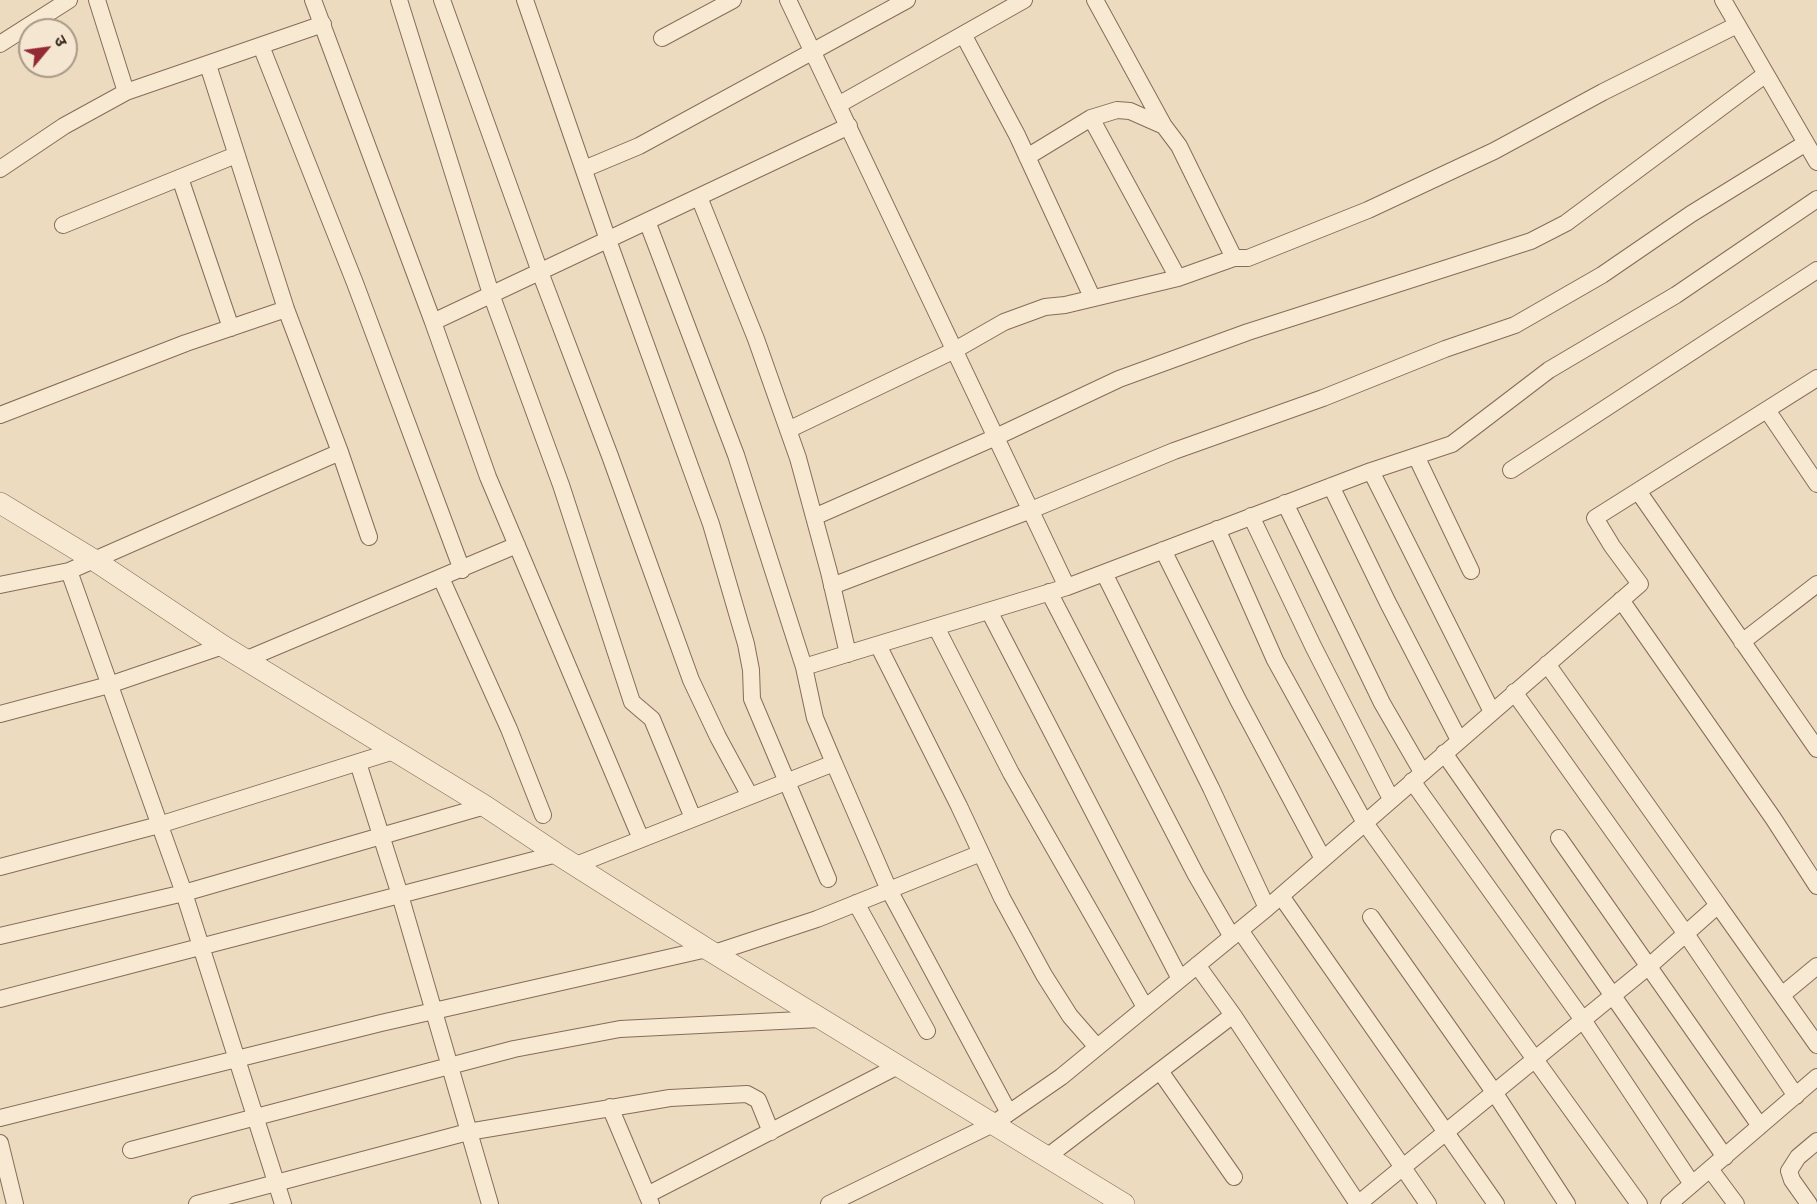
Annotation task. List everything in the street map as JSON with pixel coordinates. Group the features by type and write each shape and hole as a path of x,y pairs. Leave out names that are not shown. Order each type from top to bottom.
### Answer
{"street":[{"path":"0,44 69,0"},
{"path":"98,0 126,92"},
{"path":"313,0 488,477 641,839"},
{"path":"399,0 491,294 561,485 632,702 652,718 693,818"},
{"path":"442,0 691,680 750,796"},
{"path":"525,0 608,240 711,524 746,644 751,670 752,699 828,879"},
{"path":"662,38 733,0"},
{"path":"788,0 1067,587"},
{"path":"584,169 639,146 907,0"},
{"path":"838,105 964,36 1024,0"},
{"path":"1095,0 1164,126 1179,146 1234,258"},
{"path":"1722,0 1817,162"},
{"path":"0,169 64,126 126,92 323,24"},
{"path":"788,430 955,350 1004,322 1045,307 1065,305 1178,278 1234,258 1248,258 1378,205 1494,151 1603,92 1737,25"},
{"path":"964,36 1027,157 1092,297"},
{"path":"261,46 355,283 462,570"},
{"path":"207,65 286,309 340,452 369,537"},
{"path":"814,517 996,437 1119,379 1248,332 1532,241 1566,223 1766,74"},
{"path":"1027,157 1091,118 1117,110 1130,111 1164,126"},
{"path":"1091,118 1178,278"},
{"path":"433,322 849,126"},
{"path":"832,586 1031,510 1174,451 1323,398 1445,349 1515,325 1602,275 1691,214 1806,143"},
{"path":"63,225 236,155"},
{"path":"180,178 231,328"},
{"path":"699,197 756,339 788,430 814,517 848,654"},
{"path":"804,667 1067,587 1371,471 1452,444 1549,370 1676,295 1817,199"},
{"path":"647,221 736,455 804,667 815,718 889,890 1001,1119"},
{"path":"1511,470 1817,270"},
{"path":"0,415 286,309"},
{"path":"829,1204 1001,1119 1061,1077 1236,934 1640,584 1595,518 1817,378"},
{"path":"1767,410 1817,484"},
{"path":"0,585 69,571 340,452"},
{"path":"1416,456 1471,571"},
{"path":"1371,471 1492,712"},
{"path":"1331,486 1459,740"},
{"path":"1638,491 1742,642 1815,740"},
{"path":"1285,503 1417,777 1692,1184"},
{"path":"4,508 94,560 223,646 397,750 711,951 898,1066 1001,1119 1047,1157 1124,1204"},
{"path":"1251,516 1313,646 1391,799"},
{"path":"1217,529 1275,660 1365,823 1639,1204"},
{"path":"247,659 517,545"},
{"path":"1163,550 1238,700 1323,859"},
{"path":"69,571 184,893 283,1204"},
{"path":"1104,573 1211,788 1267,908"},
{"path":"441,578 509,729 543,815"},
{"path":"1742,642 1817,584"},
{"path":"1049,592 1196,875 1428,1204"},
{"path":"1621,600 1773,818 1817,886"},
{"path":"989,610 1180,979"},
{"path":"936,627 1011,773 1145,1007"},
{"path":"878,645 1002,898 1044,975 1070,1016 1097,1047"},
{"path":"0,714 109,685 223,646"},
{"path":"1547,664 1817,1045"},
{"path":"1514,693 1686,934 1796,1096"},
{"path":"0,867 159,825 397,750"},
{"path":"1444,753 1725,1157"},
{"path":"358,763 400,895 490,1204"},
{"path":"0,999 400,895 566,859 641,839 834,764"},
{"path":"0,936 184,893 485,806"},
{"path":"1558,838 1760,1126"},
{"path":"0,1118 432,1011 711,951 817,919 981,853"},
{"path":"1281,896 1496,1204"},
{"path":"856,903 927,1031"},
{"path":"1197,965 1358,1204 1648,967 1718,905"},
{"path":"1371,917 1494,1092 1567,1204"},
{"path":"1782,995 1817,966"},
{"path":"1047,1157 1233,1016"},
{"path":"131,1150 514,1049 620,1029 820,1018"},
{"path":"609,1107 649,1200 771,1132 898,1066"},
{"path":"1160,1071 1234,1177"},
{"path":"1669,1204 1796,1096 1815,1084"},
{"path":"197,1204 468,1132 670,1098 747,1094 758,1100 771,1132"},
{"path":"1809,1204 1792,1180 1789,1171 1798,1157 1817,1141"},
{"path":"0,1143 15,1204"},
{"path":"1710,1169 1736,1204"}]}
